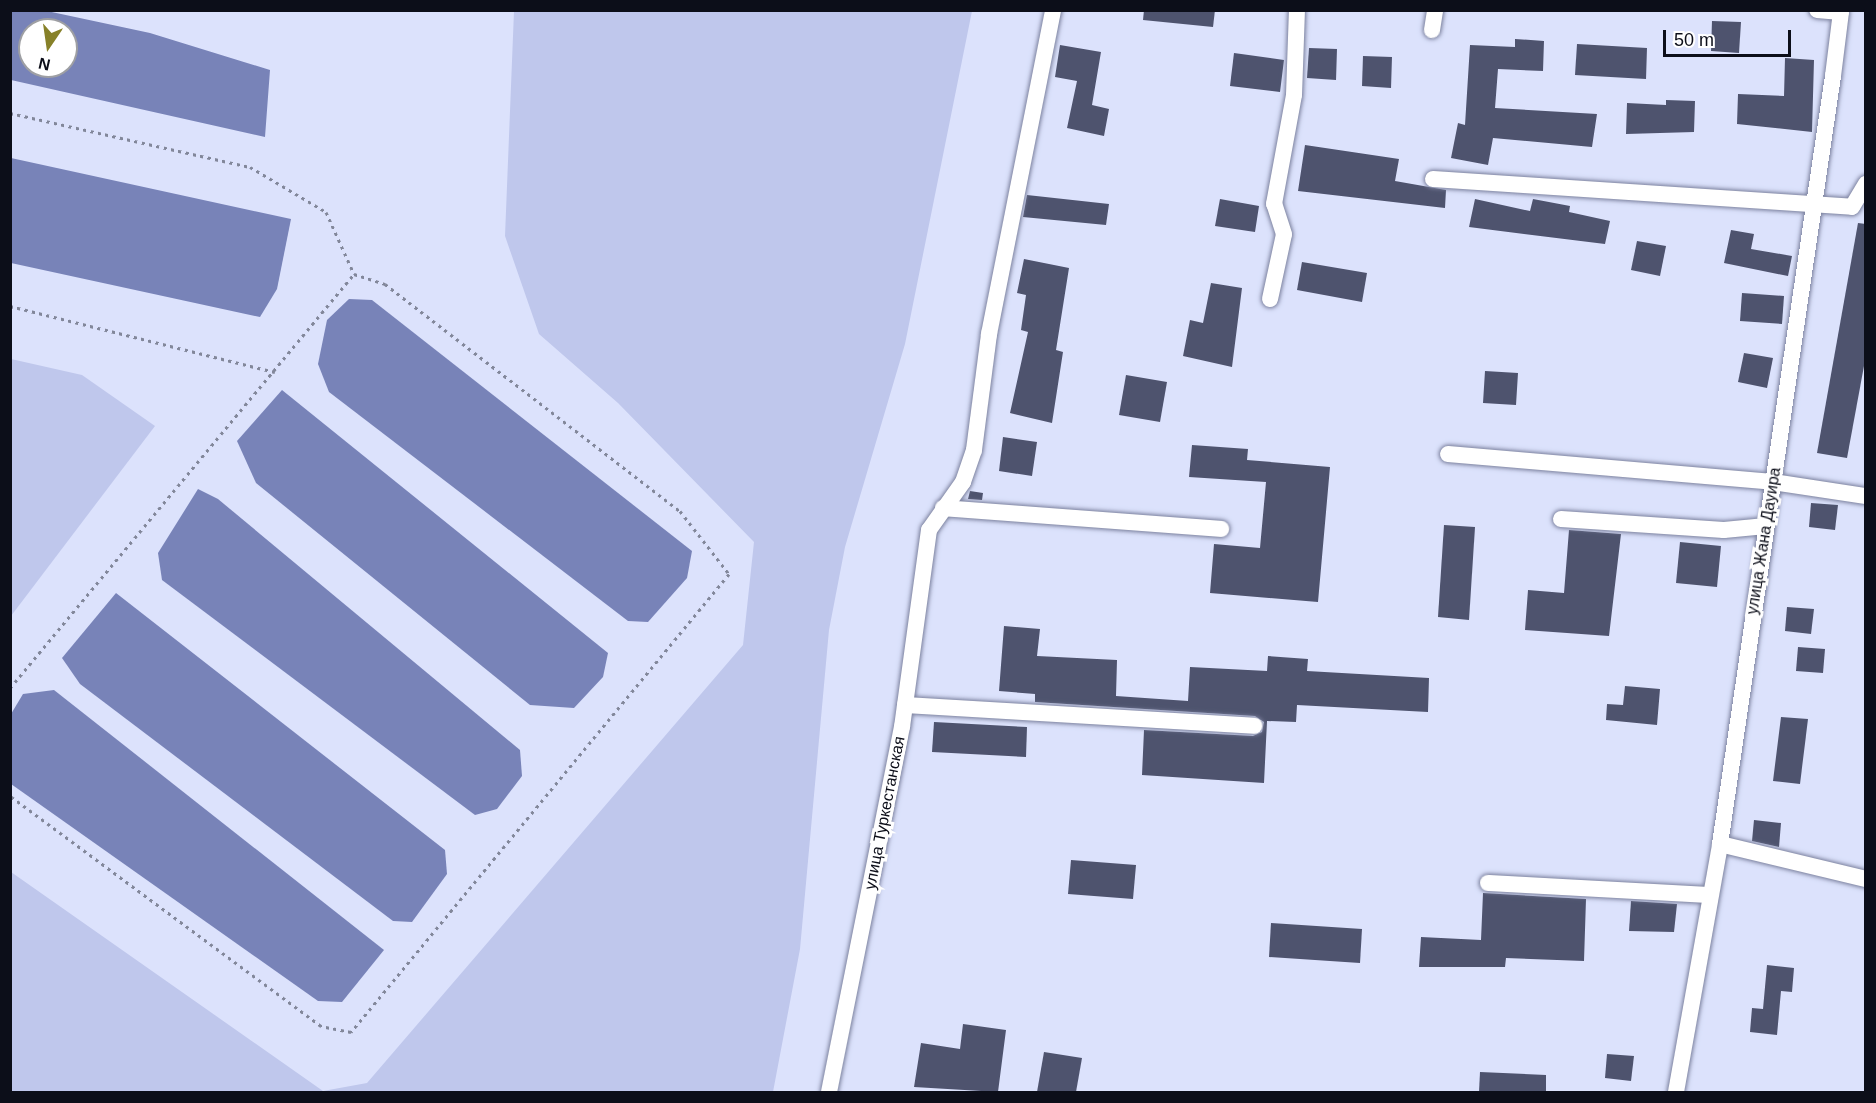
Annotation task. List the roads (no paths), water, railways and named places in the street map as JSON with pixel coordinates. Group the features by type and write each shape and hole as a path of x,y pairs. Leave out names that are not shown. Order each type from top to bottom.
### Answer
{"street":[{"path":"943,508 963,482 974,450 989,334 1053,10"},
{"path":"1270,299 1284,234 1274,204 1294,95 1297,10"},
{"path":"1432,30 1435,10"},
{"name":"улица Жана Дауира","path":"1676,1092 1720,844 1815,205 1841,12 1817,10"},
{"path":"1434,178 1852,207 1866,184"},
{"path":"1448,454 1773,482 1866,496"},
{"path":"943,508 1221,529"},
{"name":"улица Туркестанская","path":"828,1092 905,705 929,530 943,508"},
{"path":"1561,519 1724,531 1766,526"},
{"path":"905,705 1254,726"},
{"path":"1720,844 1866,879"},
{"path":"1488,884 1710,895"}]}
